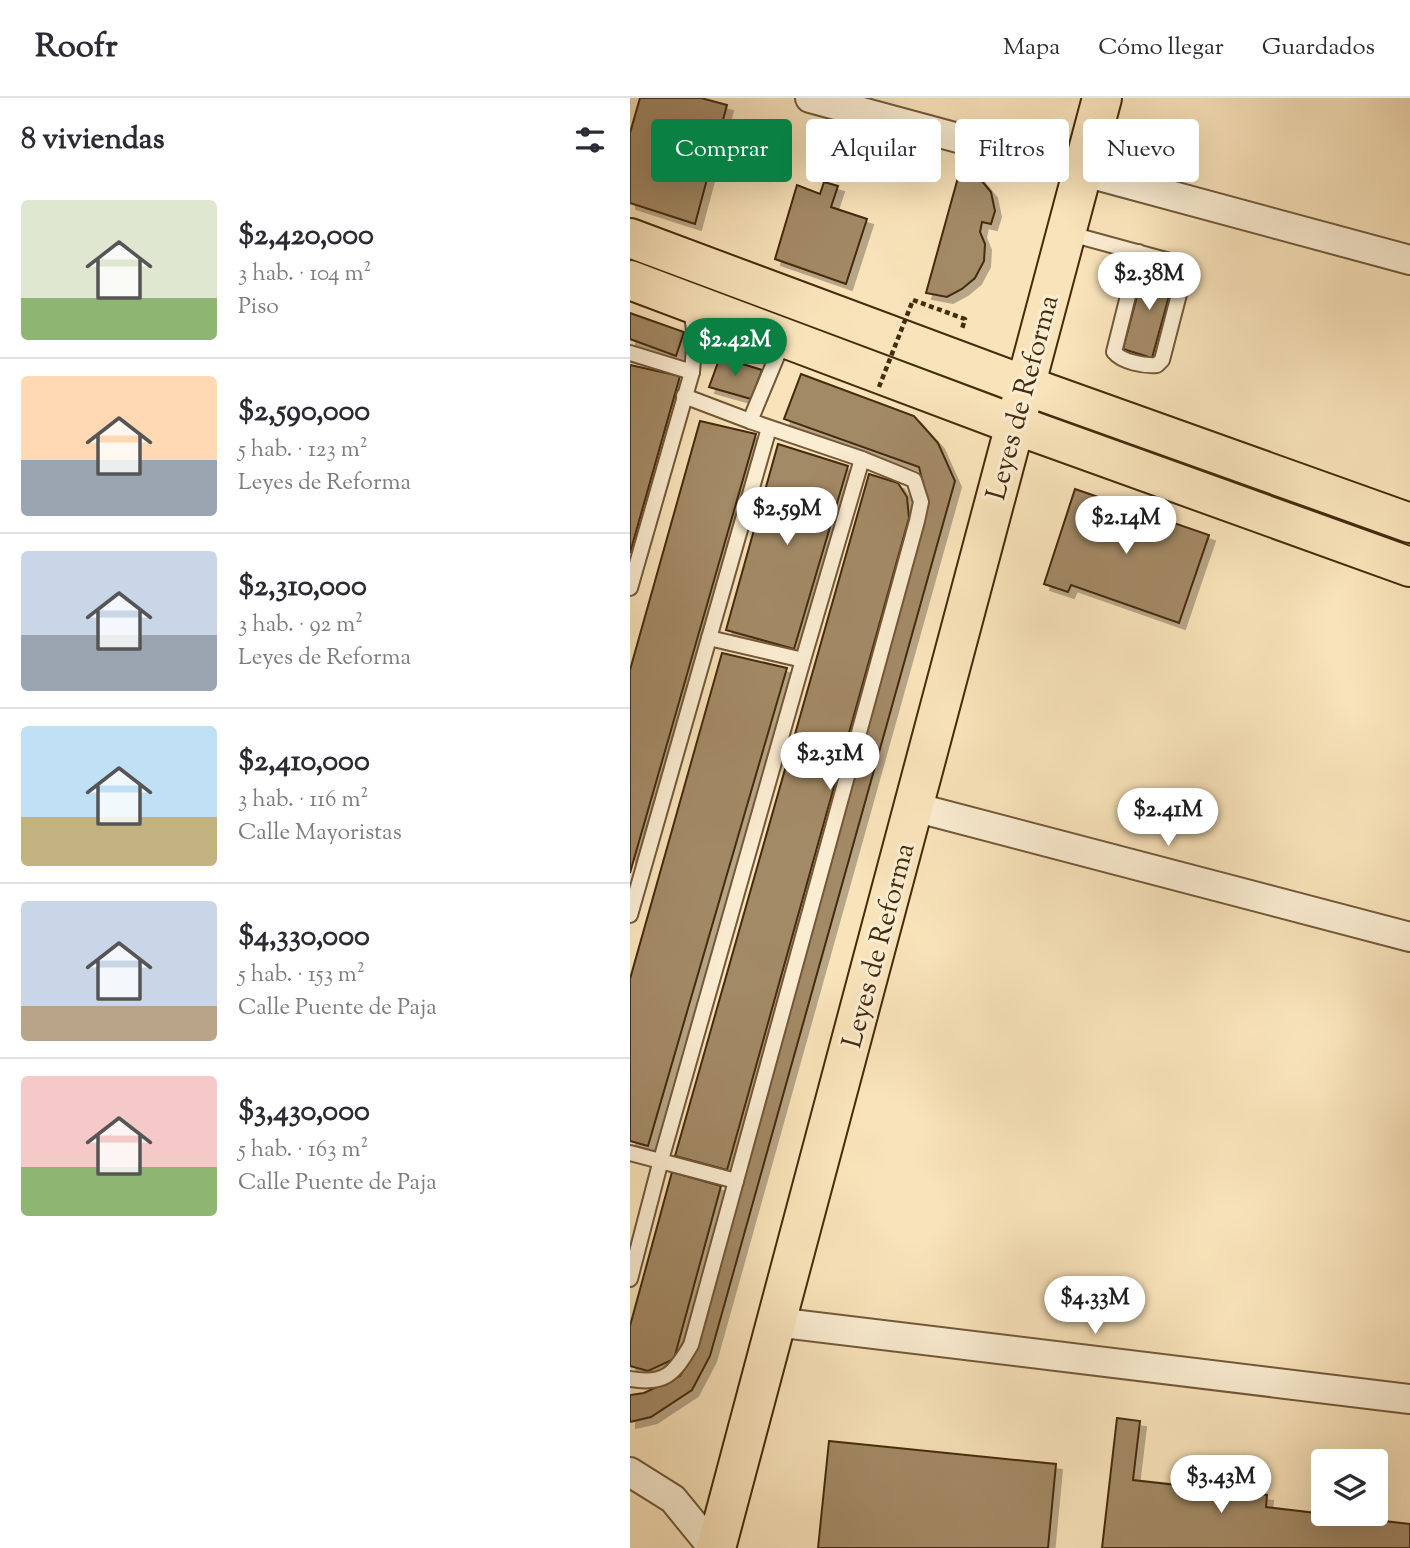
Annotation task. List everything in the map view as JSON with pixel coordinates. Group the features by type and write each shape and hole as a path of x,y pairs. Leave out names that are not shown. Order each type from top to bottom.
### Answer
{"main road":[{"name":"Leyes de Reforma","path":"714,1548 1102,98"},
{"path":"630,238 1024,385 1410,523"},
{"path":"630,280 1013,424 1410,567"}],"street":[{"path":"810,98 1410,260"},
{"path":"914,807 1410,937"},
{"path":"775,1322 1410,1399"},
{"path":"630,1472 673,1499 714,1548"}],"lane":[{"path":"1065,233 1177,262 1184,275 1162,360 1157,365 1118,357 1114,352 1139,253"},
{"path":"630,588 692,372 695,337 690,303"},
{"path":"750,421 785,338"},
{"path":"630,353 692,372"},
{"path":"630,1378 653,1383 676,1370 691,1345 921,502 914,480 684,396"},
{"path":"630,915 769,428"},
{"path":"630,1279 661,1160 862,459"},
{"path":"709,638 803,660"},
{"path":"630,1153 736,1181"}],"path":[{"path":"879,387 913,300 965,319"}],"building":[{"path":"640,98 701,98 727,105 723,119 651,119 651,182 706,182 695,224 630,203 630,133"},
{"path":"824,182 838,186 831,207 867,219 846,284 775,259 797,185 820,194"},
{"path":"957,182 983,182 991,192 995,211 991,224 982,222 980,232 985,244 984,261 975,278 962,289 947,297 926,293"},
{"path":"1145,266 1175,274 1152,358 1123,349"},
{"path":"630,313 684,332 676,356 630,339"},
{"path":"720,357 762,370 751,399 709,387"},
{"path":"630,365 680,376 630,553"},
{"path":"801,374 914,416 938,443 955,481 710,1356 692,1390 651,1417 630,1422 630,1395 644,1393 680,1376 697,1347 927,500 919,467 784,419"},
{"path":"700,421 756,434 630,873 630,670"},
{"path":"778,444 848,466 794,649 726,630"},
{"path":"869,474 898,483 907,497 909,518 727,1170 675,1156"},
{"path":"1075,489 1209,535 1179,623 1071,585 1068,592 1044,584"},
{"path":"722,653 787,668 648,1146 630,1141 630,979"},
{"path":"672,1172 721,1186 674,1359 648,1371 630,1366 630,1326"},
{"path":"1117,1418 1140,1421 1133,1480 1267,1495 1266,1507 1311,1512 1311,1526 1388,1526 1388,1521 1410,1524 1410,1548 1102,1548"},
{"path":"829,1441 1056,1464 1048,1548 818,1548"}]}
